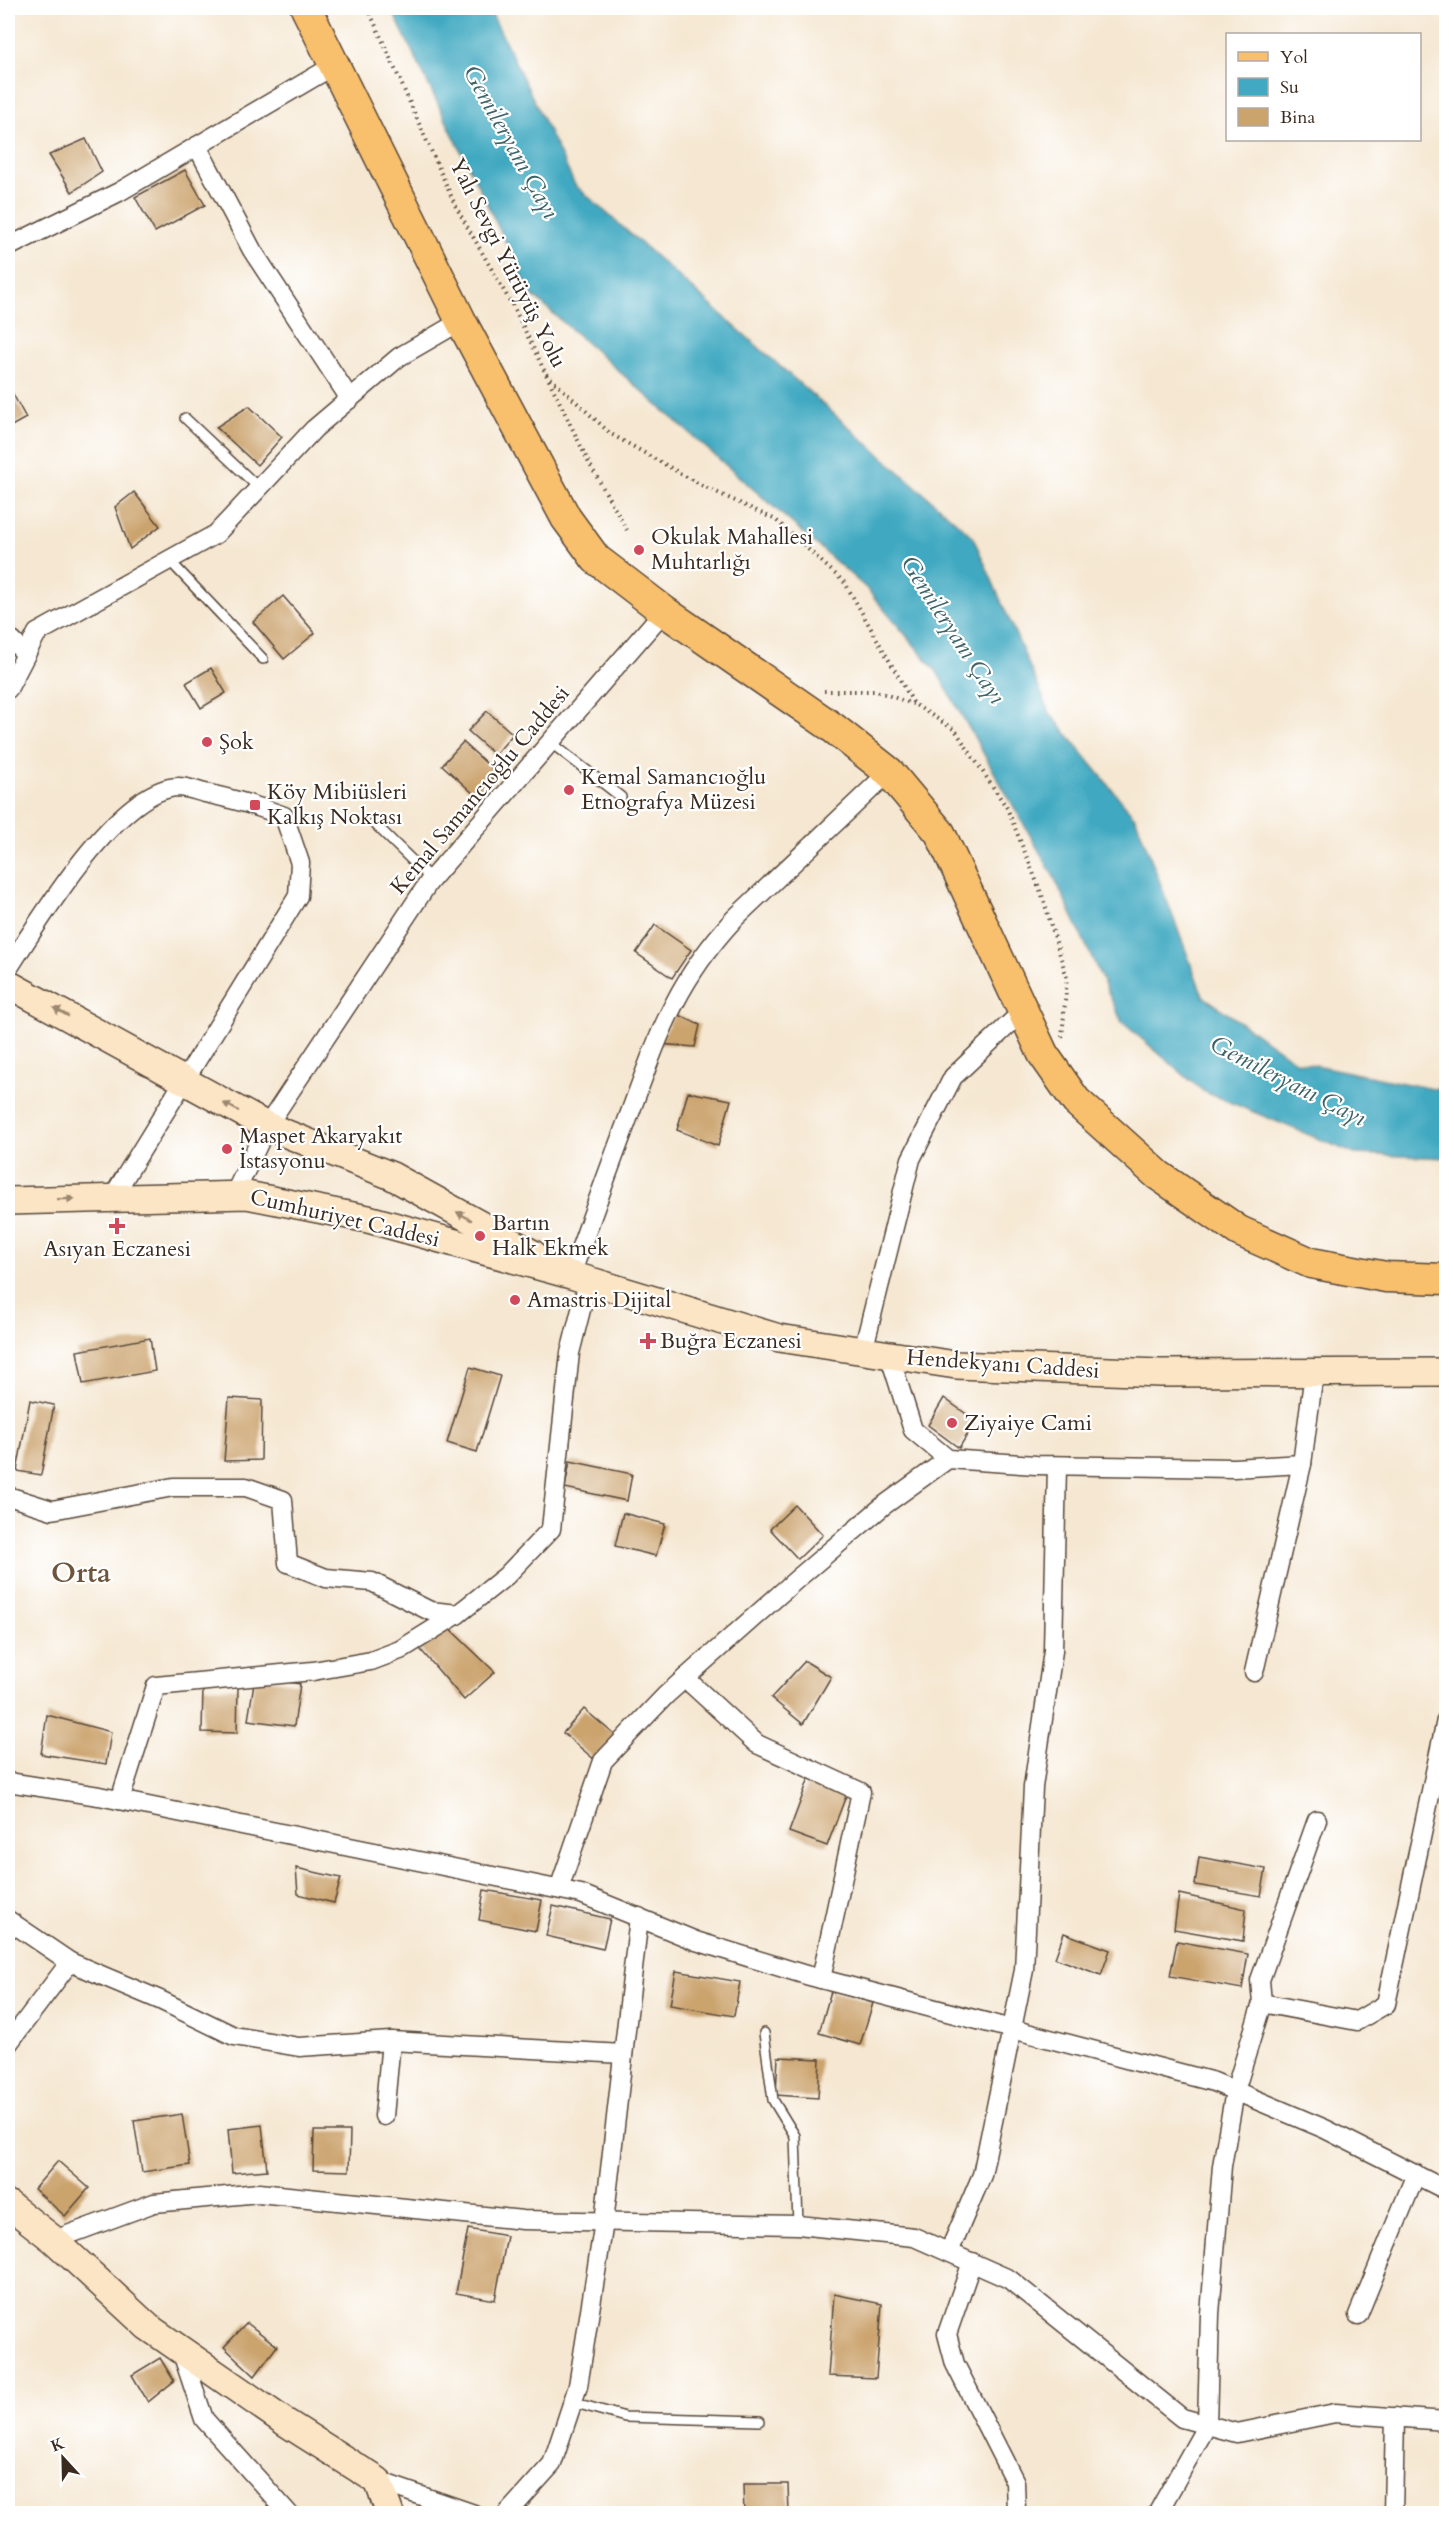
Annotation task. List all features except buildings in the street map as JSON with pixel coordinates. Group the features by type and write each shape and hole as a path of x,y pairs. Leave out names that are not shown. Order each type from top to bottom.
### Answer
{"main road":[{"path":"306,8 461,321 566,518 596,559 664,611 792,699 889,772 940,833 1043,1054 1076,1101 1158,1175 1239,1231 1311,1263 1386,1277 1446,1279"},
{"path":"8,984 267,1126 392,1176 579,1278"},
{"name":"Cumhuriyet Caddesi","path":"8,1201 247,1195 368,1219 579,1278"},
{"name":"Hendekyanı Caddesi","path":"579,1278 779,1338 890,1357 979,1366 1160,1373 1446,1372"},
{"path":"8,2204 54,2240 148,2327 285,2422 378,2481 390,2514"}],"street":[{"path":"8,247 119,192 333,66"},
{"path":"197,146 252,250 350,399"},
{"path":"8,689 37,633 216,534 314,429 399,357 461,321"},
{"name":"Kemal Samancıoğlu Caddesi","path":"234,1195 267,1126 431,879 664,611"},
{"path":"8,637 26,654"},
{"path":"120,1800 156,1686 313,1671 371,1661 400,1650 458,1614 507,1576 551,1529 579,1278 662,1025 685,981 716,939 735,918 889,772"},
{"path":"8,969 66,880 129,809 153,793 179,787 249,802 284,816 300,863 298,896 112,1198"},
{"path":"863,1351 911,1159 953,1077 1023,1011"},
{"path":"890,1357 913,1430 948,1459 1057,1466 1234,1468 1302,1464"},
{"path":"1254,1672 1302,1464 1314,1373"},
{"path":"559,1889 603,1761 685,1678 883,1506 948,1459"},
{"path":"949,2252 982,2175 1014,2030 1024,1970 1033,1787 1053,1651 1057,1466"},
{"path":"8,1496 52,1510 173,1487 246,1487 283,1500 288,1563 326,1578 372,1582 430,1611 458,1614"},
{"path":"685,1678 757,1744 861,1792 821,1979"},
{"path":"1262,2003 1358,2021 1386,2004 1446,1720"},
{"path":"8,1782 120,1800 581,1893 696,1941 821,1979 1214,2082 1325,2129 1446,2190"},
{"path":"1157,2514 1207,2425 1210,2303 1222,2166 1235,2091 1262,2003 1260,1980 1317,1820"},
{"path":"507,2514 552,2464 578,2386 604,2222 639,1917"},
{"path":"8,1920 70,1962 234,2036 298,2047 391,2041 623,2054"},
{"path":"8,2044 70,1962"},
{"path":"384,2116 391,2041"},
{"path":"1358,2315 1416,2174"},
{"path":"54,2240 154,2203 259,2193 523,2220 798,2225 914,2237 1009,2279 1182,2418 1237,2433 1335,2412 1446,2421"},
{"path":"972,2262 947,2334 955,2364 1015,2482 1016,2510 1013,2514"},
{"path":"181,2350 204,2419 289,2514"},
{"path":"1393,2514 1395,2417"},
{"path":"378,2481 474,2514"}],"lane":[{"path":"185,418 259,488"},
{"path":"169,560 263,659"},
{"path":"550,742 621,796"},
{"path":"374,823 431,879"},
{"path":"764,2033 774,2100 795,2136 798,2225"},
{"path":"572,2403 625,2417 760,2421"}],"path":[{"name":"Yalı Sevgi Yürüyüş Yolu","path":"368,8 456,207 515,310 589,463 627,530"},
{"path":"546,374 611,434 701,485 776,519 845,583 914,704"},
{"path":"792,699 827,690 876,691 914,704 954,730 1007,808 1042,895 1067,978 1065,1029 1053,1069"}],"water":[{"name":"Gemileryanı Çayı","path":"391,8 489,8 575,185 973,537 1050,713 1136,819 1203,996 1295,1061 1433,1089 1446,1086 1446,1158 1355,1154 1203,1091 1122,1022 1055,879 937,672 866,588 531,294"}],"place":[{"name":"Okulak Mahallesi Muhtarlığı","path":"639,550"},
{"name":"Şok","path":"207,742"},
{"name":"Kemal Samancıoğlu Etnografya Müzesi","path":"569,790"},
{"name":"Köy Mibiüsleri Kalkış Noktası","path":"255,805"},
{"name":"Maspet Akaryakıt İstasyonu","path":"227,1149"},
{"name":"Asıyan Eczanesi","path":"117,1226"},
{"name":"Bartın Halk Ekmek","path":"480,1236"},
{"name":"Amastris Dijital","path":"515,1300"},
{"name":"Buğra Eczanesi","path":"648,1341"},
{"name":"Ziyaiye Cami","path":"952,1423"}],"district":[{"name":"Orta","path":"81,1573"}]}
